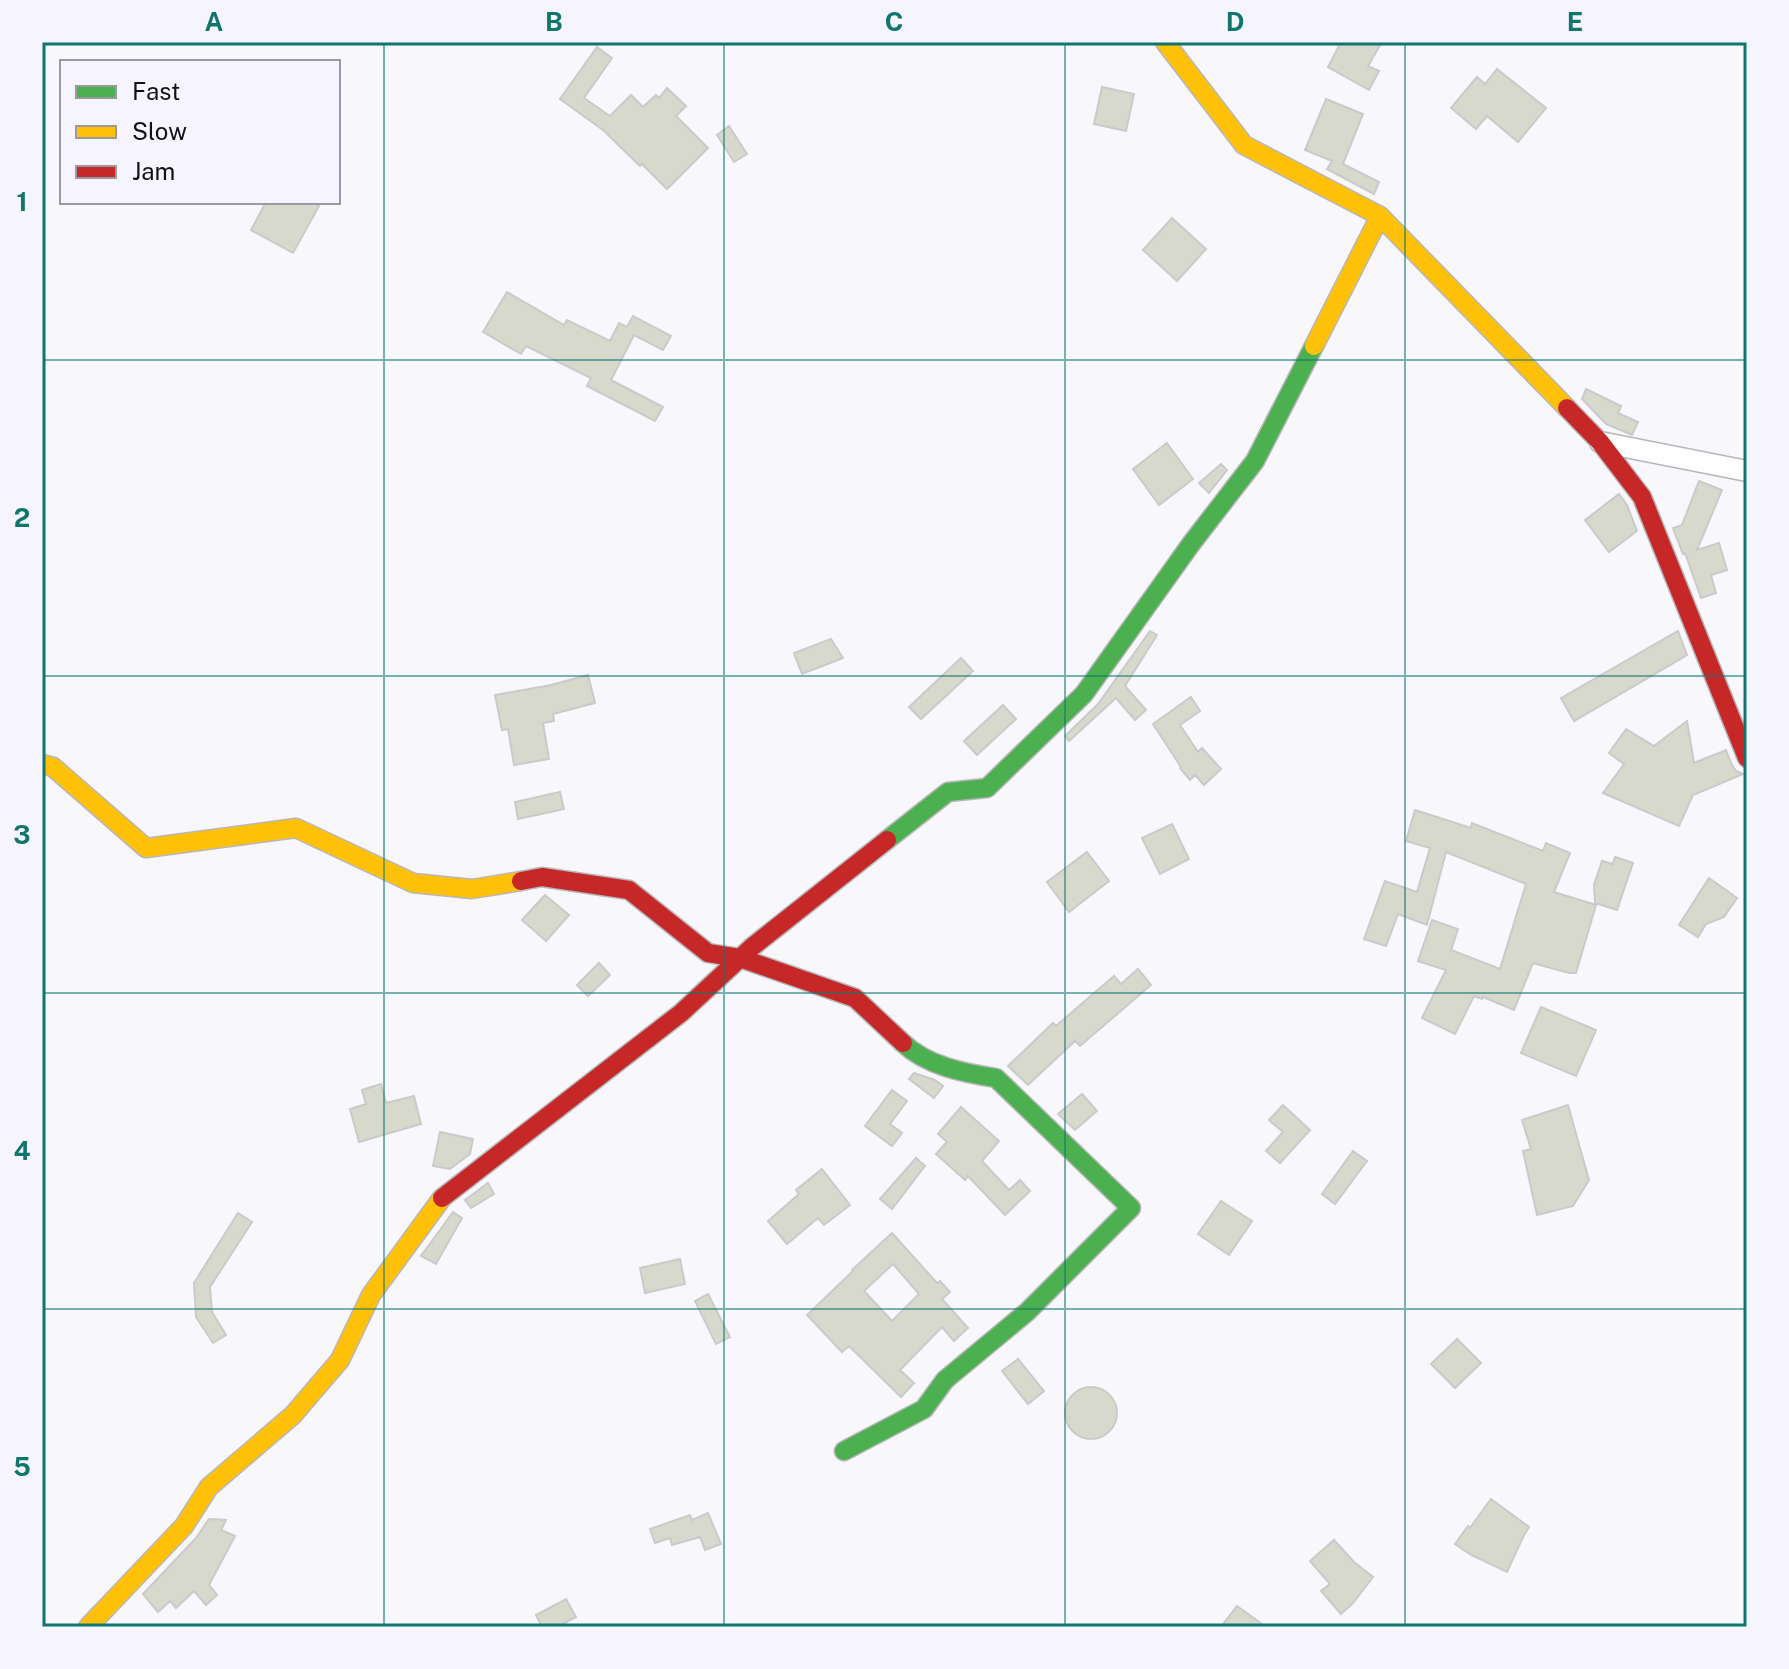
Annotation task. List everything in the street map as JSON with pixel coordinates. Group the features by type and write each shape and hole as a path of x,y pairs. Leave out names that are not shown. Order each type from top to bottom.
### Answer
{"street":[{"path":"1165,42 1244,145 1380,216 1600,442 1642,497 1747,758"},
{"path":"88,1627 184,1526 209,1487 293,1415 340,1360 371,1295 445,1194 681,1013 740,958 948,792 987,788 1084,694 1191,544 1255,461 1380,216"},
{"path":"1600,442 1747,471"},
{"path":"42,764 53,767 146,848 296,828 413,883 472,889 542,877 629,890 708,953 740,958 855,998 915,1055 966,1073 996,1078 1131,1208 1027,1312 945,1380 924,1409 844,1451"}],"building":[{"path":"1341,42 1382,42 1368,66 1379,71 1369,90 1328,67"},
{"path":"597,47 612,58 584,98 610,116 631,95 643,107 656,95 659,98 667,88 686,106 676,116 708,148 667,189 603,130 560,99"},
{"path":"1497,69 1546,108 1518,142 1487,116 1476,129 1451,108 1477,77 1485,84"},
{"path":"1102,87 1134,94 1126,131 1094,124"},
{"path":"1326,99 1363,114 1343,164 1379,182 1374,194 1327,169 1332,161 1305,150"},
{"path":"729,126 747,154 734,162 717,135"},
{"path":"265,204 319,206 293,253 251,230"},
{"path":"1172,218 1206,249 1177,281 1143,250"},
{"path":"507,292 564,325 567,320 610,341 619,323 627,327 633,316 671,336 663,350 634,335 611,380 663,407 655,421 587,386 591,378 526,346 521,354 483,332"},
{"path":"1586,389 1621,406 1618,413 1638,422 1632,435 1606,424 1582,399"},
{"path":"1167,443 1193,479 1159,505 1133,469"},
{"path":"1221,464 1227,470 1209,493 1199,483"},
{"path":"1699,481 1722,490 1697,550 1719,543 1727,570 1711,575 1716,593 1701,598 1673,528 1682,525"},
{"path":"1619,494 1637,531 1609,552 1585,520"},
{"path":"1150,631 1157,635 1125,686 1146,710 1135,720 1116,698 1069,741 1065,736 1098,704"},
{"path":"1678,631 1687,655 1574,721 1561,698"},
{"path":"831,639 843,658 802,674 794,653"},
{"path":"961,658 973,671 921,719 909,707"},
{"path":"588,675 595,703 553,714 554,721 543,723 549,759 514,765 508,729 502,730 495,695"},
{"path":"1191,697 1200,711 1180,725 1198,752 1202,748 1221,769 1204,785 1195,775 1190,780 1153,724"},
{"path":"1003,705 1016,719 977,755 964,741"},
{"path":"1687,721 1694,763 1726,750 1736,771 1743,774 1693,795 1679,826 1603,793 1624,764 1609,753 1626,729 1654,746"},
{"path":"560,792 564,809 518,819 515,802"},
{"path":"1415,810 1471,828 1472,823 1543,851 1546,843 1570,853 1554,892 1596,905 1576,973 1533,963 1514,1010 1474,996 1455,1034 1422,1018 1446,970 1418,961 1432,920 1458,929 1451,950 1500,969 1526,884 1446,852 1427,925 1398,914 1386,946 1364,939 1385,881 1417,892 1430,848 1406,841"},
{"path":"1172,824 1189,859 1160,874 1142,838"},
{"path":"1087,852 1109,881 1069,912 1047,882"},
{"path":"1615,857 1633,863 1617,910 1595,903 1594,885 1602,861 1613,864"},
{"path":"1709,878 1737,898 1724,917 1706,924 1698,937 1679,925"},
{"path":"545,895 569,915 546,941 522,920"},
{"path":"599,963 610,975 588,996 577,985"},
{"path":"1138,969 1151,985 1080,1046 1075,1041 1028,1085 1008,1066 1053,1023 1056,1026 1114,976 1121,984"},
{"path":"1541,1007 1596,1030 1576,1076 1521,1053"},
{"path":"914,1073 943,1086 934,1098 909,1079"},
{"path":"381,1084 386,1103 414,1096 421,1124 359,1142 350,1109 366,1104 362,1090"},
{"path":"892,1090 907,1101 890,1124 902,1133 892,1146 865,1126"},
{"path":"1082,1094 1097,1111 1075,1130 1058,1114"},
{"path":"1283,1105 1310,1130 1280,1163 1266,1151 1283,1132 1269,1120"},
{"path":"1568,1105 1589,1180 1573,1206 1537,1215 1523,1151 1531,1149 1522,1120"},
{"path":"961,1107 999,1141 982,1161 1009,1190 1020,1180 1030,1191 1005,1215 968,1176 965,1180 936,1154 947,1142 938,1134"},
{"path":"440,1132 473,1139 470,1154 450,1169 433,1166"},
{"path":"1353,1151 1367,1161 1335,1204 1322,1194"},
{"path":"916,1158 925,1166 892,1209 880,1199"},
{"path":"822,1169 850,1205 824,1225 818,1218 787,1244 768,1221 799,1194 796,1190"},
{"path":"488,1183 494,1194 471,1208 465,1200"},
{"path":"1221,1201 1252,1221 1229,1255 1198,1234"},
{"path":"453,1212 462,1218 436,1264 421,1256"},
{"path":"238,1213 252,1222 210,1287 212,1312 226,1335 213,1343 196,1317 194,1283"},
{"path":"892,1233 937,1283 940,1281 950,1292 942,1299 968,1328 954,1341 942,1327 900,1370 914,1383 901,1397 849,1346 842,1352 807,1315","holes":["893,1264 919,1294 892,1321 864,1291"]},
{"path":"680,1259 685,1284 645,1293 640,1268"},
{"path":"708,1294 730,1337 716,1344 695,1301"},
{"path":"1457,1339 1481,1363 1455,1388 1431,1364"},
{"path":"1018,1359 1044,1391 1028,1404 1002,1371"},
{"path":"1091,1387 1109,1395 1117,1413 1109,1431 1091,1439 1073,1431 1065,1413 1073,1395"},
{"path":"1491,1499 1529,1527 1507,1572 1455,1544"},
{"path":"708,1513 721,1544 705,1550 700,1537 672,1545 670,1538 655,1543 650,1529 690,1515 692,1520"},
{"path":"209,1519 226,1520 221,1530 235,1536 209,1585 217,1595 206,1605 194,1591 176,1608 170,1601 158,1612 143,1594 196,1538"},
{"path":"1334,1540 1373,1577 1341,1614 1321,1591 1330,1584 1310,1561"},
{"path":"566,1599 576,1617 557,1627 542,1627 536,1615"},
{"path":"1237,1606 1266,1627 1221,1627"}],"traffic: fast":[{"path":"887,840 948,792 987,788 1084,694 1191,544 1255,461 1314,346"},
{"path":"844,1451 924,1409 945,1380 1027,1312 1131,1208 996,1078 935,1063 903,1043"}],"traffic: slow":[{"path":"1165,42 1244,145 1380,216 1567,408"},
{"path":"1314,346 1380,216"},
{"path":"42,764 53,767 146,848 296,828 413,883 472,889 521,881"},
{"path":"88,1627 184,1526 209,1487 293,1415 340,1360 371,1295 442,1198"}],"traffic: jam":[{"path":"1567,408 1600,442 1642,497 1747,758"},
{"path":"442,1198 681,1013 752,947 887,840"},
{"path":"521,881 542,877 629,890 708,953 740,958 855,998 903,1043"}]}
